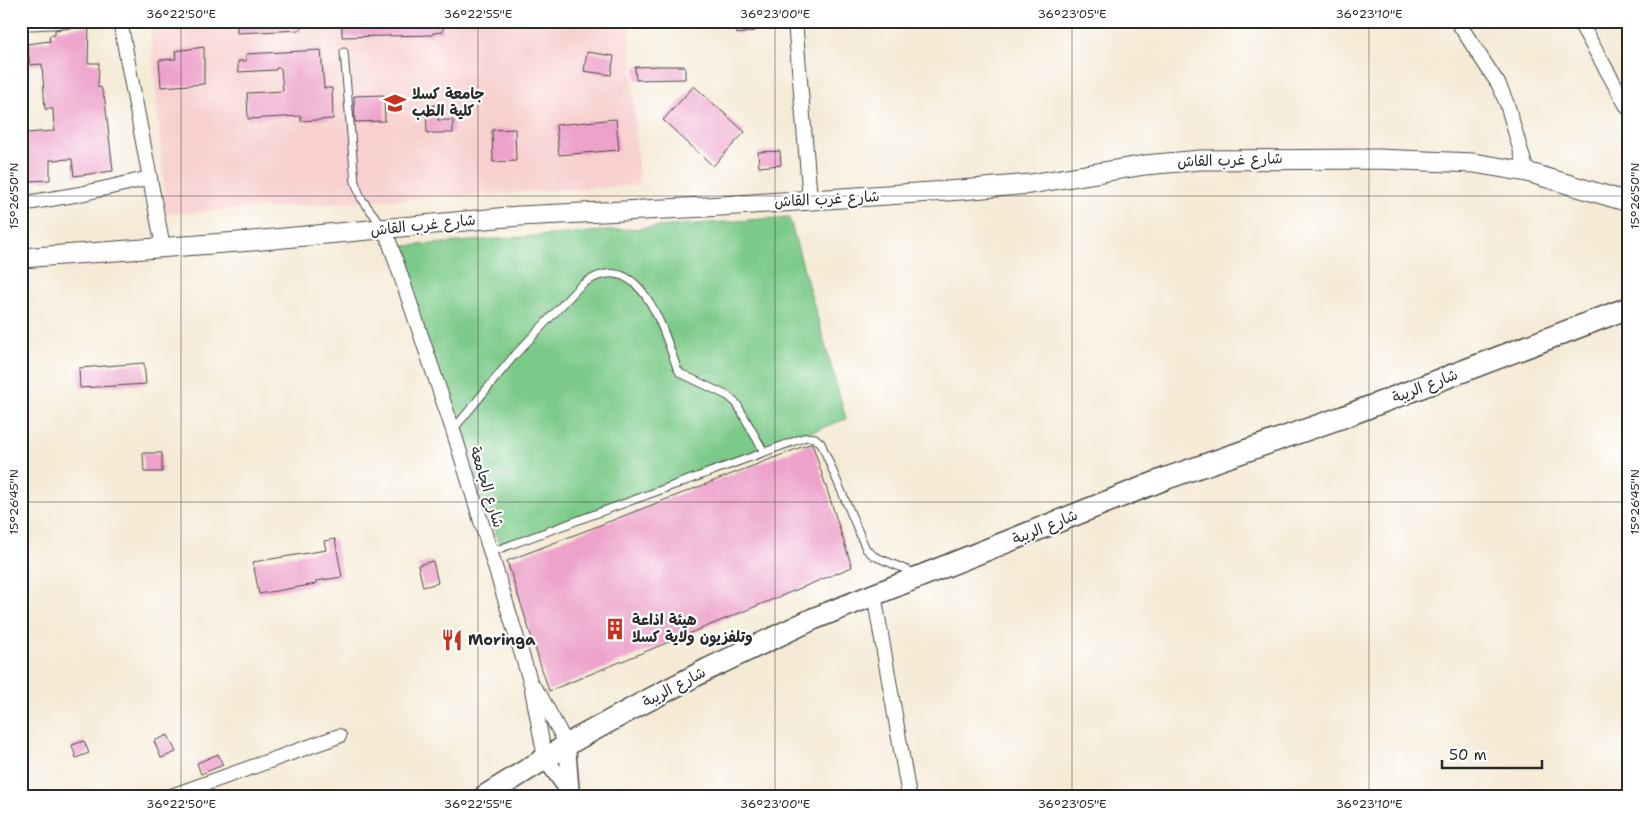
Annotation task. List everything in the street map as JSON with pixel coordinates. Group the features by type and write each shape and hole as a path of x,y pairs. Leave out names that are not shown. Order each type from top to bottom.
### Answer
{"main road":[{"name":"شارع غرب القاش","path":"21,258 384,229 518,216 1030,184 1145,165 1201,160 1272,158 1446,161 1504,167 1527,172 1628,202"},
{"name":"شارع الريبة","path":"485,796 568,745 731,658 813,619 1195,468 1343,417 1628,308"}],"street":[{"path":"21,23 60,21"},
{"path":"120,21 163,247"},
{"path":"795,21 810,199"},
{"path":"1457,21 1499,85 1507,104 1527,172"},
{"path":"1579,21 1628,108"},
{"path":"21,196 22,204 80,194 150,178"},
{"name":"شارع الجامعة","path":"384,229 453,430 491,552 531,684 545,758"},
{"path":"874,594 909,796"},
{"path":"531,684 541,697 568,745 571,794"},
{"path":"171,796 339,736"},
{"path":"545,758 571,794"}],"lane":[{"path":"344,52 355,182 362,198 384,229"},
{"path":"453,430 513,357 580,286 592,276 608,272 622,276 642,288 658,317 680,373 728,396 737,404 764,452"},
{"path":"491,552 806,437 815,438 820,443 866,549 874,556 920,576"}],"shaded area":[{"name":"جامعة كسلا كلية الطب","path":"150,21 629,21 639,185 166,214"}],"green space":[{"path":"789,217 846,419 500,547 392,247"}],"building":[{"path":"237,21 300,21 301,30 237,33"},
{"path":"342,21 443,21 443,32 433,33 433,35 342,37"},
{"path":"736,21 754,21 755,31 737,34"},
{"path":"89,26 88,63 99,63 98,88 101,87 105,101 113,171 74,176 72,159 50,160 50,180 29,181 25,133 54,131 53,109 45,109 42,64 30,65 27,44 50,41 49,36 55,35 55,30"},
{"path":"204,47 204,84 161,87 159,60 176,59 175,51"},
{"path":"321,50 324,88 332,88 333,119 301,121 301,116 248,119 247,93 283,91 281,68 276,68 276,70 238,72 238,61 246,61 246,54"},
{"path":"587,52 614,56 611,75 584,71"},
{"path":"685,66 685,79 636,80 635,67"},
{"path":"694,86 745,132 713,166 663,120"},
{"path":"384,95 385,121 355,122 354,96"},
{"path":"437,105 438,120 453,120 453,133 427,133 426,106"},
{"path":"616,119 619,150 559,155 556,125"},
{"path":"515,129 516,161 493,162 492,130"},
{"path":"780,151 781,165 759,167 758,152"},
{"path":"144,363 146,384 80,388 79,368"},
{"name":"هيئة اذاعة وتلفزيون ولاية كسلا","path":"812,443 852,567 549,691 507,561"},
{"path":"143,453 162,453 162,472 144,472"},
{"path":"335,539 342,577 316,581 316,584 259,594 253,562 326,550 324,541"},
{"path":"433,561 438,583 423,587 418,565"},
{"path":"168,735 176,752 161,758 154,741"},
{"path":"84,741 89,753 76,758 72,745"},
{"path":"218,754 223,765 201,774 197,763"}],"place":[{"name":"جامعة كسلا كلية الطب","path":"395,103"},
{"name":"هيئة اذاعة وتلفزيون ولاية كسلا","path":"615,629"},
{"name":"Moringa","path":"452,640"}]}
